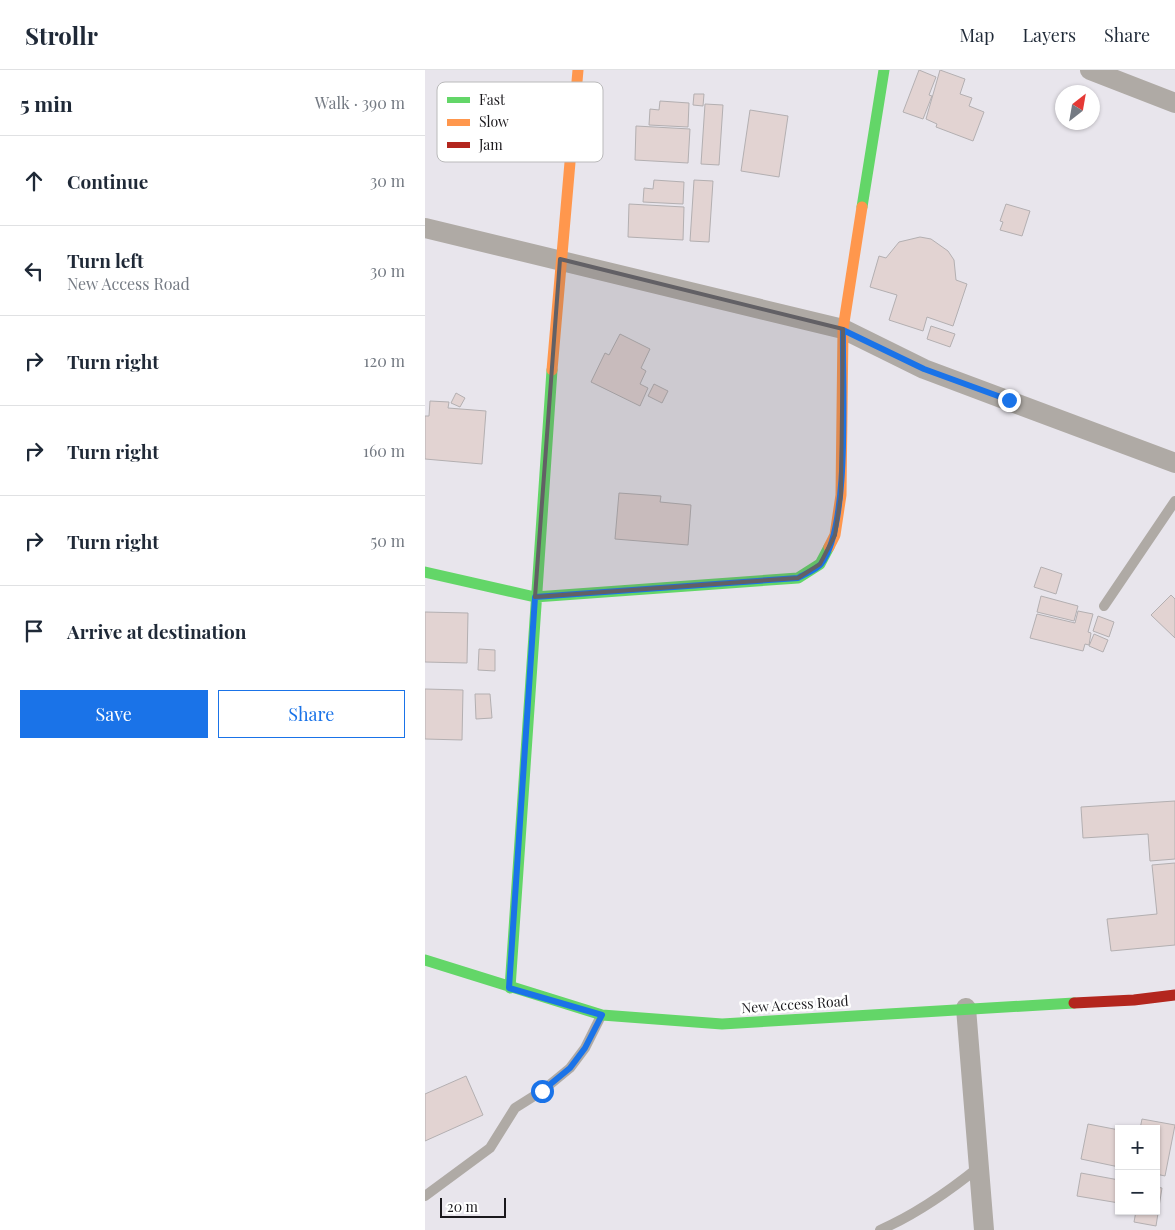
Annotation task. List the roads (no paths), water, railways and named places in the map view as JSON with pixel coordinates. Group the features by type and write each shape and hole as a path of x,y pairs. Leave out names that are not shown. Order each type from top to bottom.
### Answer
{"street":[{"path":"425,572 535,597 798,578 820,564 835,535 841,495 843,330 884,70"},
{"path":"1090,70 1175,103"},
{"path":"509,988 535,597 560,259 569,162"},
{"path":"425,228 560,259 843,330 924,369 1175,463"},
{"name":"New Access Road","path":"425,960 509,988 602,1015 722,1024 966,1008 1134,1000 1175,995"},
{"path":"966,1008 984,1230"}],"lane":[{"path":"1104,606 1175,501"},
{"path":"425,1196 490,1148 515,1108 542,1091 570,1068 585,1048 602,1015"},
{"path":"880,1230 903,1220 941,1198 979,1167"}]}
